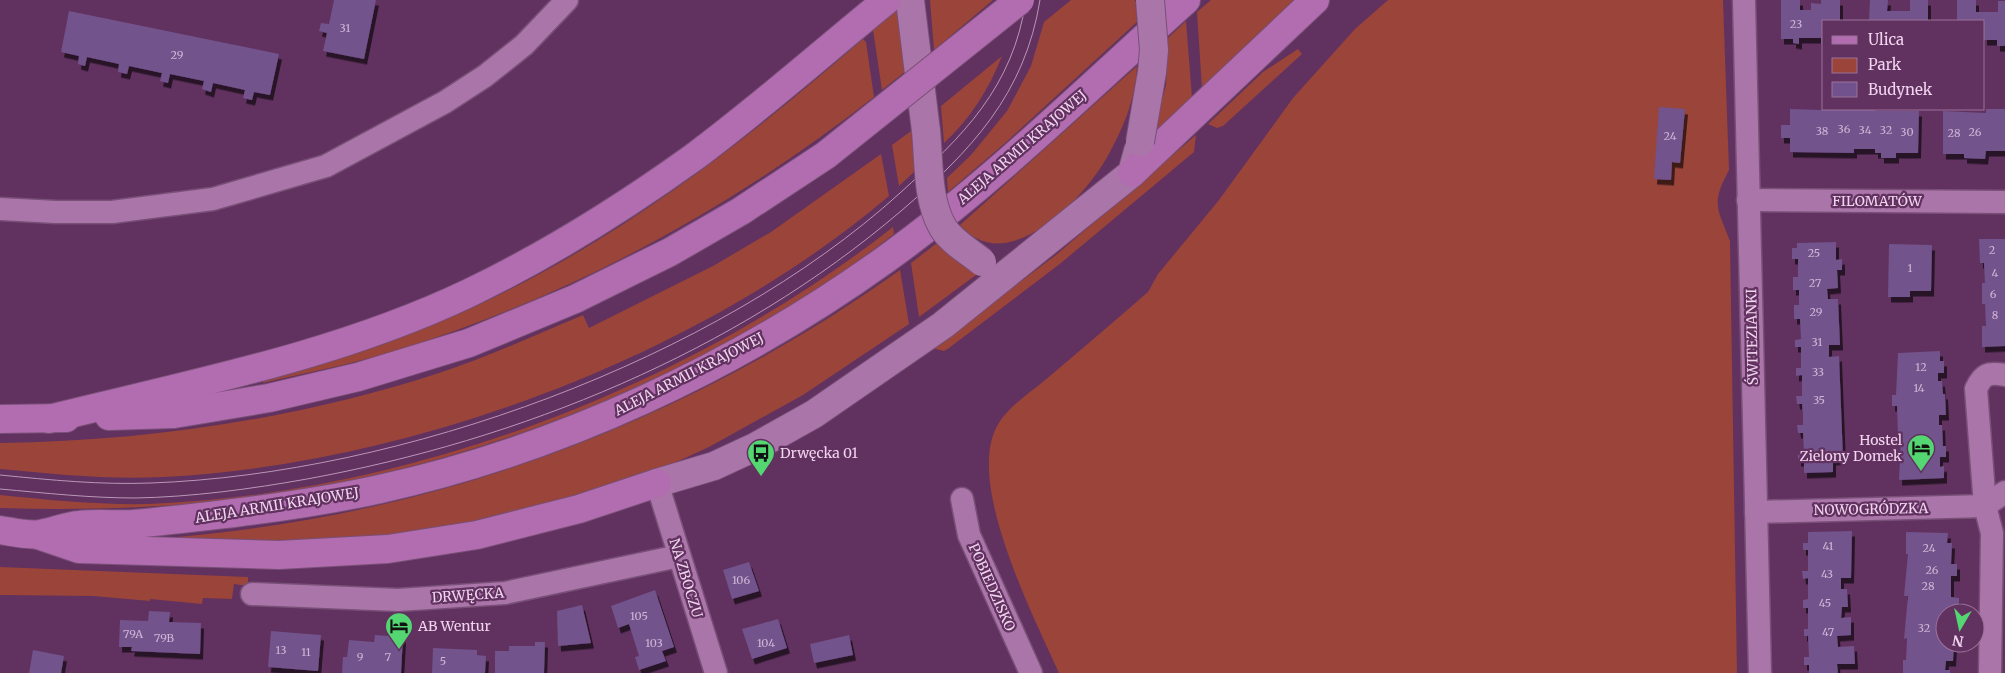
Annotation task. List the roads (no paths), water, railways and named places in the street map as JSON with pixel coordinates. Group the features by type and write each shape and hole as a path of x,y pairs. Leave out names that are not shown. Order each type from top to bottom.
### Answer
{"main road":[{"path":"49,419 340,343 397,323 468,293 542,255 640,194 695,156 887,0"},
{"path":"0,420 174,414 269,398 358,377 469,343 575,300 670,252 740,211 826,155 1020,0"},
{"name":"ALEJA ARMII KRAJOWEJ","path":"0,530 38,535 78,525 142,523 310,503 383,488 488,459 569,431 648,398 721,361 795,319 884,260 974,191 1186,0"},
{"path":"1132,173 1315,0"},
{"path":"38,535 79,549 279,555 388,549 476,535 579,509 657,482"}],"street":[{"path":"0,209 112,212 213,199 326,166 445,102 485,76 524,45 567,0"},
{"path":"910,0 934,205 942,227 955,241 982,262 1006,276"},
{"path":"657,482 714,466 747,451 814,414 943,325 1132,173 1140,142 1152,72 1154,50 1150,0"},
{"name":"ŚWITEZIANKI","path":"1744,0 1760,673"},
{"name":"FILOMATÓW","path":"1748,200 2005,202"},
{"path":"1990,673 1992,533 1986,506 1976,390 1982,376 1991,372 2005,375"},
{"name":"NA ZBOCZU","path":"657,482 716,673"},
{"path":"1986,506 2005,492"},
{"name":"POBIEDZISKO","path":"962,499 969,535 1031,673"},
{"name":"NOWOGRÓDZKA","path":"1756,512 1986,506"},
{"name":"DRWĘCKA","path":"252,594 398,600 505,593 679,556"}],"tram line":[{"path":"0,475 94,483 151,483 247,475 347,458 449,432 550,398 647,356 740,308 825,253 900,193 923,172 964,130 982,108 997,85 1010,59 1026,0"},
{"path":"0,489 135,498 200,494 286,483 387,462 466,441 545,415 622,384 696,348 768,307 837,262 926,189 972,143 1008,92 1022,64 1033,34 1040,0"}],"place":[{"name":"Hostel Zielony Domek","path":"1921,472"},
{"name":"Drwęcka 01","path":"761,477"},
{"name":"AB Wentur","path":"399,650"}]}
